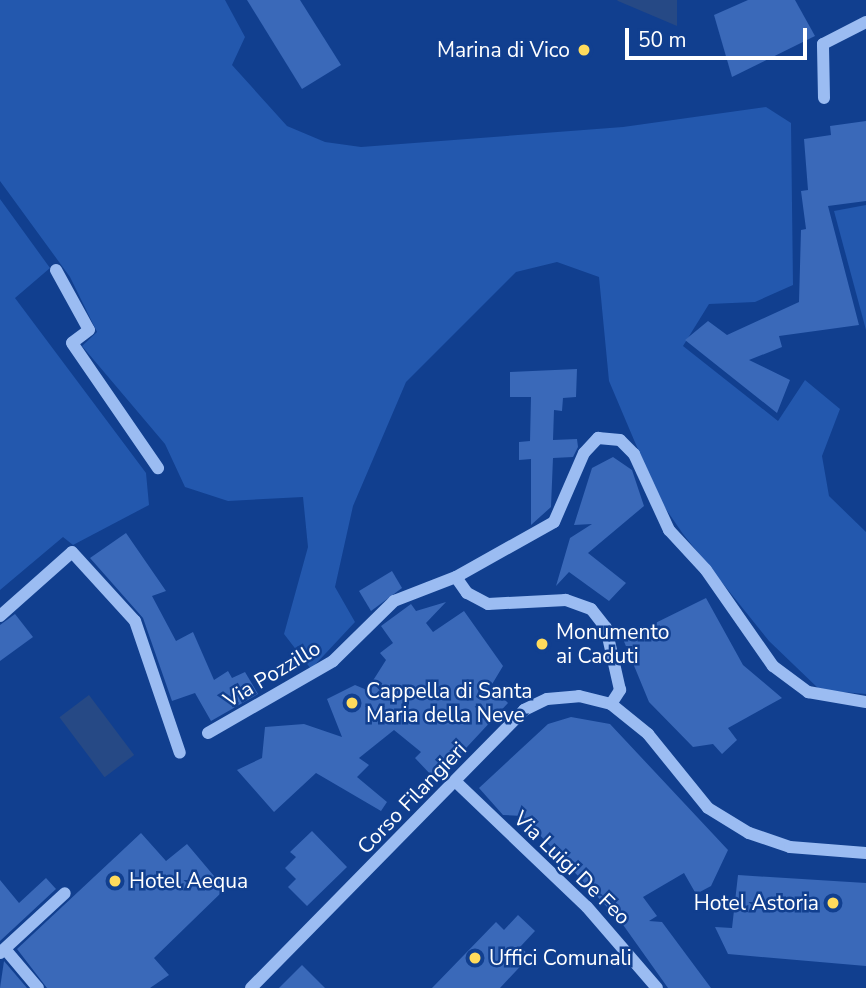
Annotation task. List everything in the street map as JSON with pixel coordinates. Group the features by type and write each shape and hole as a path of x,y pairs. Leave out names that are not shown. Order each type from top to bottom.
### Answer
{"street":[{"path":"824,98 823,44 866,22"},
{"path":"56,270 89,330 72,343 158,468"},
{"name":"Via Pozzillo","path":"208,733 333,661 394,601 457,577 554,522 584,453 598,438 620,440 634,454 669,530 706,570 773,666 808,692 866,702"},
{"path":"0,616 72,552 135,621 180,752"},
{"path":"457,577 467,593 488,604 566,600 591,609 606,628 620,691 611,704"},
{"name":"Corso Filangieri","path":"251,988 455,781 536,704 579,696 611,704 648,734 708,808 749,833 790,847 866,853"},
{"name":"Via Luigi De Feo","path":"455,781 587,908 657,988"},
{"path":"38,988 3,951 65,893"}],"shaded area":[{"path":"0,0 225,0 245,37 232,65 287,126 325,142 361,147 623,127 766,107 791,123 793,285 755,302 709,304 683,346 778,421 805,380 840,409 822,456 829,496 866,532 866,694 820,690 769,641 683,534 659,499 609,381 599,277 557,262 516,272 406,382 353,506 335,587 355,622 311,669 284,634 308,547 303,497 228,501 185,487 165,444 82,346 97,332 70,277 0,181"},
{"path":"677,0 677,26 618,1"},
{"path":"0,199 50,268 15,298 146,473 149,505 73,545 63,537 0,590"},
{"path":"866,205 866,330 834,211"},
{"path":"89,695 134,755 105,777 59,717"}],"building":[{"path":"247,0 300,0 341,65 302,89"},
{"path":"748,0 795,0 815,36 732,77 714,15"},
{"path":"866,121 866,201 828,206 859,325 779,336 782,347 749,360 790,380 777,413 685,340 708,321 727,335 799,302 801,230 806,229 801,191 808,190 804,139 831,135 830,126"},
{"path":"577,369 576,397 563,398 562,411 554,410 553,440 577,439 578,447 573,457 553,458 551,507 531,525 531,459 519,460 519,442 530,441 531,397 510,397 510,372"},
{"path":"613,457 632,470 644,506 588,553 626,583 609,601 569,572 556,586 570,538 592,524 574,525 592,468"},
{"path":"126,533 166,591 152,596 176,641 193,632 214,680 228,671 232,678 245,672 258,694 211,721 195,693 172,701 143,618 90,558"},
{"path":"392,571 402,588 371,611 359,591"},
{"path":"706,598 743,665 782,698 728,728 737,740 722,754 713,744 693,747 649,702 623,639"},
{"path":"446,602 426,623 433,632 464,611 503,666 491,686 508,703 440,776 432,776 415,758 421,752 394,730 359,758 369,765 357,777 387,802 381,811 316,773 274,812 237,770 262,758 265,727 304,724 342,737 327,699 355,685 367,690 386,660 380,653 393,643 381,626 411,604 416,611"},
{"path":"15,614 33,637 0,661 0,625"},
{"path":"571,717 610,724 728,850 711,886 696,894 684,873 643,897 657,916 649,921 662,922 711,988 668,988 621,922 522,816 503,815 479,788 548,724"},
{"path":"312,831 347,867 307,906 288,887 296,879 285,868 296,857 290,852"},
{"path":"141,833 166,861 187,844 225,889 154,958 169,975 150,988 47,988 17,949"},
{"path":"738,875 866,883 866,966 728,954 715,927 732,928"},
{"path":"46,878 56,889 0,941 0,880 19,903"},
{"path":"518,915 535,931 520,947 530,956 500,988 432,988 496,922 504,930"},
{"path":"4,961 27,988 0,988"},
{"path":"302,965 325,988 279,988"}],"place":[{"name":"Marina di Vico","path":"584,50"},
{"name":"Monumento ai Caduti","path":"542,644"},
{"name":"Cappella di Santa Maria della Neve","path":"352,703"},
{"name":"Hotel Aequa","path":"115,881"},
{"name":"Hotel Astoria","path":"833,903"},
{"name":"Uffici Comunali","path":"475,958"}]}
